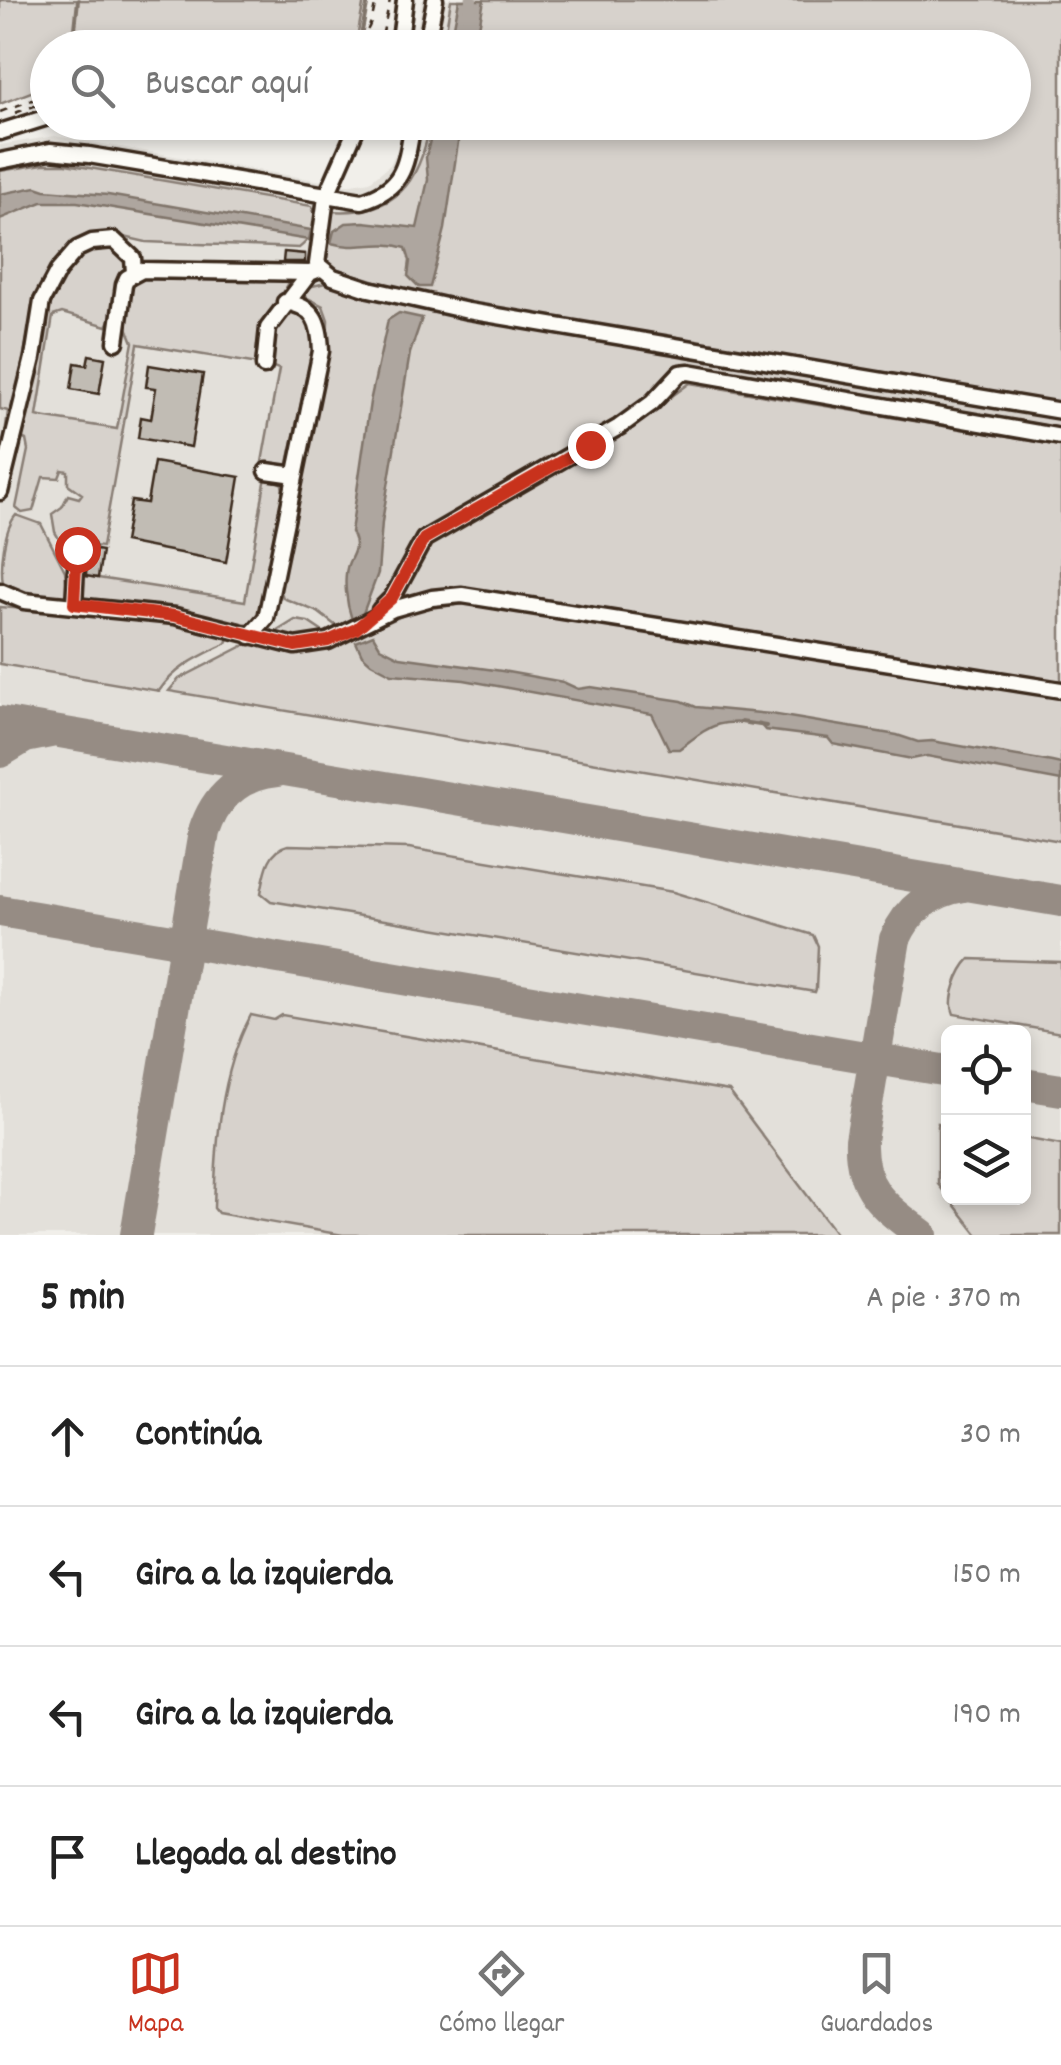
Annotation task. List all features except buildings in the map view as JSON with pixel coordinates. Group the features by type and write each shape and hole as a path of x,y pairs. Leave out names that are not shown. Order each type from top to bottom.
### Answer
{"street":[{"path":"399,30 405,0"},
{"path":"429,30 435,0"},
{"path":"0,132 30,123"},
{"path":"264,366 268,328 315,271 326,197 351,140"},
{"path":"0,160 50,150 89,154 362,201 390,190 406,165 410,140"},
{"path":"0,492 33,358 37,320 58,272 77,249 92,242 114,240 133,258 134,273"},
{"path":"116,342 124,286 134,273 142,270 315,271 370,289 468,311 1061,411"},
{"path":"250,636 266,618 320,350 320,328 308,308 286,302"},
{"path":"356,629 392,598 424,539 618,427 652,403 680,373 1061,437"},
{"path":"267,470 295,476"},
{"path":"74,604 74,560 77,549 86,548"},
{"path":"0,591 24,601 175,616 295,646 328,641 393,609 432,598 462,596 1061,690"}],"path":[{"path":"368,30 376,0"},
{"path":"383,30 390,0"},
{"path":"0,112 30,101"},
{"path":"0,119 30,108"}],"shaded area":[{"path":"0,0 364,0 359,30 30,30 30,93 0,104"},
{"path":"422,0 1061,0 1061,1235 0,1235 0,145 31,140 79,140 345,185 370,181 390,165 399,140 1031,140 1031,30 417,30"},
{"path":"451,0 1061,0 1061,405 423,295 333,268 325,258 329,211 371,208 400,192 419,163 426,140 1031,140 1031,30 446,30"},
{"path":"459,0 484,0 479,30 453,30"},
{"path":"430,140 458,140 445,229 430,287 419,287 408,276 410,261 406,248 331,243 334,231 346,223 417,228 428,180 426,157"},
{"path":"66,164 312,206 315,224 299,248 146,242 107,233 76,243 58,257 30,324 0,474 8,411 0,409 0,171"},
{"path":"36,187 108,195 311,230 309,240 77,202 42,202 0,219 0,194"},
{"path":"100,241 118,248 129,263 113,313 107,326 62,313 53,316 37,416 117,429 133,342 124,320 130,288 137,279 292,277 263,328 258,364 138,344 102,547 75,544 66,551 55,532 52,514 62,507 68,495 79,498 82,494 68,484 68,471 62,470 59,478 43,477 33,511 22,513 16,508 28,450 26,440 17,436 48,290 85,246"},
{"path":"330,282 488,321 1061,419 1061,428 682,363 648,401 418,537 394,590 370,617 350,628 335,625 318,612 283,598 280,589 327,349 328,320 323,306 298,293"},
{"path":"289,310 302,311 313,325 313,348 287,468 262,462 279,369 270,366 274,333"},
{"path":"399,313 422,318 410,353 382,522 378,573 362,616 352,620 346,576 355,548 351,532 370,402 388,320"},
{"path":"690,383 1061,446 1061,685 492,594 398,606 424,546 620,434"},
{"path":"266,476 282,484 283,492 262,607 250,622 232,625 127,602 79,599 79,575 245,601"},
{"path":"16,515 41,524 65,571 68,597 21,592 3,583 4,548"},
{"path":"486,602 1061,697 1061,841 169,691 179,679 249,643 315,649 350,639 417,609"},
{"path":"0,607 166,619 229,638 227,643 181,668 159,691 0,664"},
{"path":"295,620 308,622 329,636 304,643 266,638"},
{"path":"373,635 380,647 400,657 502,671 563,682 578,689 591,687 682,701 696,707 771,714 1052,762 1061,764 1061,781 927,756 912,759 833,744 828,738 765,730 760,724 716,725 679,749 669,749 652,714 464,680 392,674 362,655 356,642"},
{"path":"288,845 409,848 673,892 813,935 818,946 816,989 815,992 271,901 261,893 266,871 275,852"},
{"path":"970,959 1061,962 1061,1033 954,1014 952,1001 962,970"},
{"path":"251,1015 274,1020 282,1015 729,1091 837,1235 343,1235 218,1213 214,1208 216,1159 226,1085"},
{"path":"938,1123 941,1188 938,1184"},
{"path":"1031,1139 1061,1145 1061,1235 978,1235 954,1205 1031,1205"}],"waterway":[{"path":"75,30 78,0"},
{"path":"362,30 368,0"},
{"path":"467,30 471,0"},
{"path":"741,722 766,726"}],"taxiway":[{"path":"0,722 1061,901"},
{"path":"0,752 25,737 50,732"},
{"path":"136,1235 204,832 215,808 230,790 251,777 277,771"},
{"path":"922,1235 877,1196 864,1172 861,1140 895,939 922,903 941,892 964,886"},
{"path":"0,911 941,1070"},
{"path":"1031,1085 1061,1090"}],"route":[{"path":"77,549 74,604 175,616 295,646 328,641 356,629 392,598 424,539 590,445"}]}
